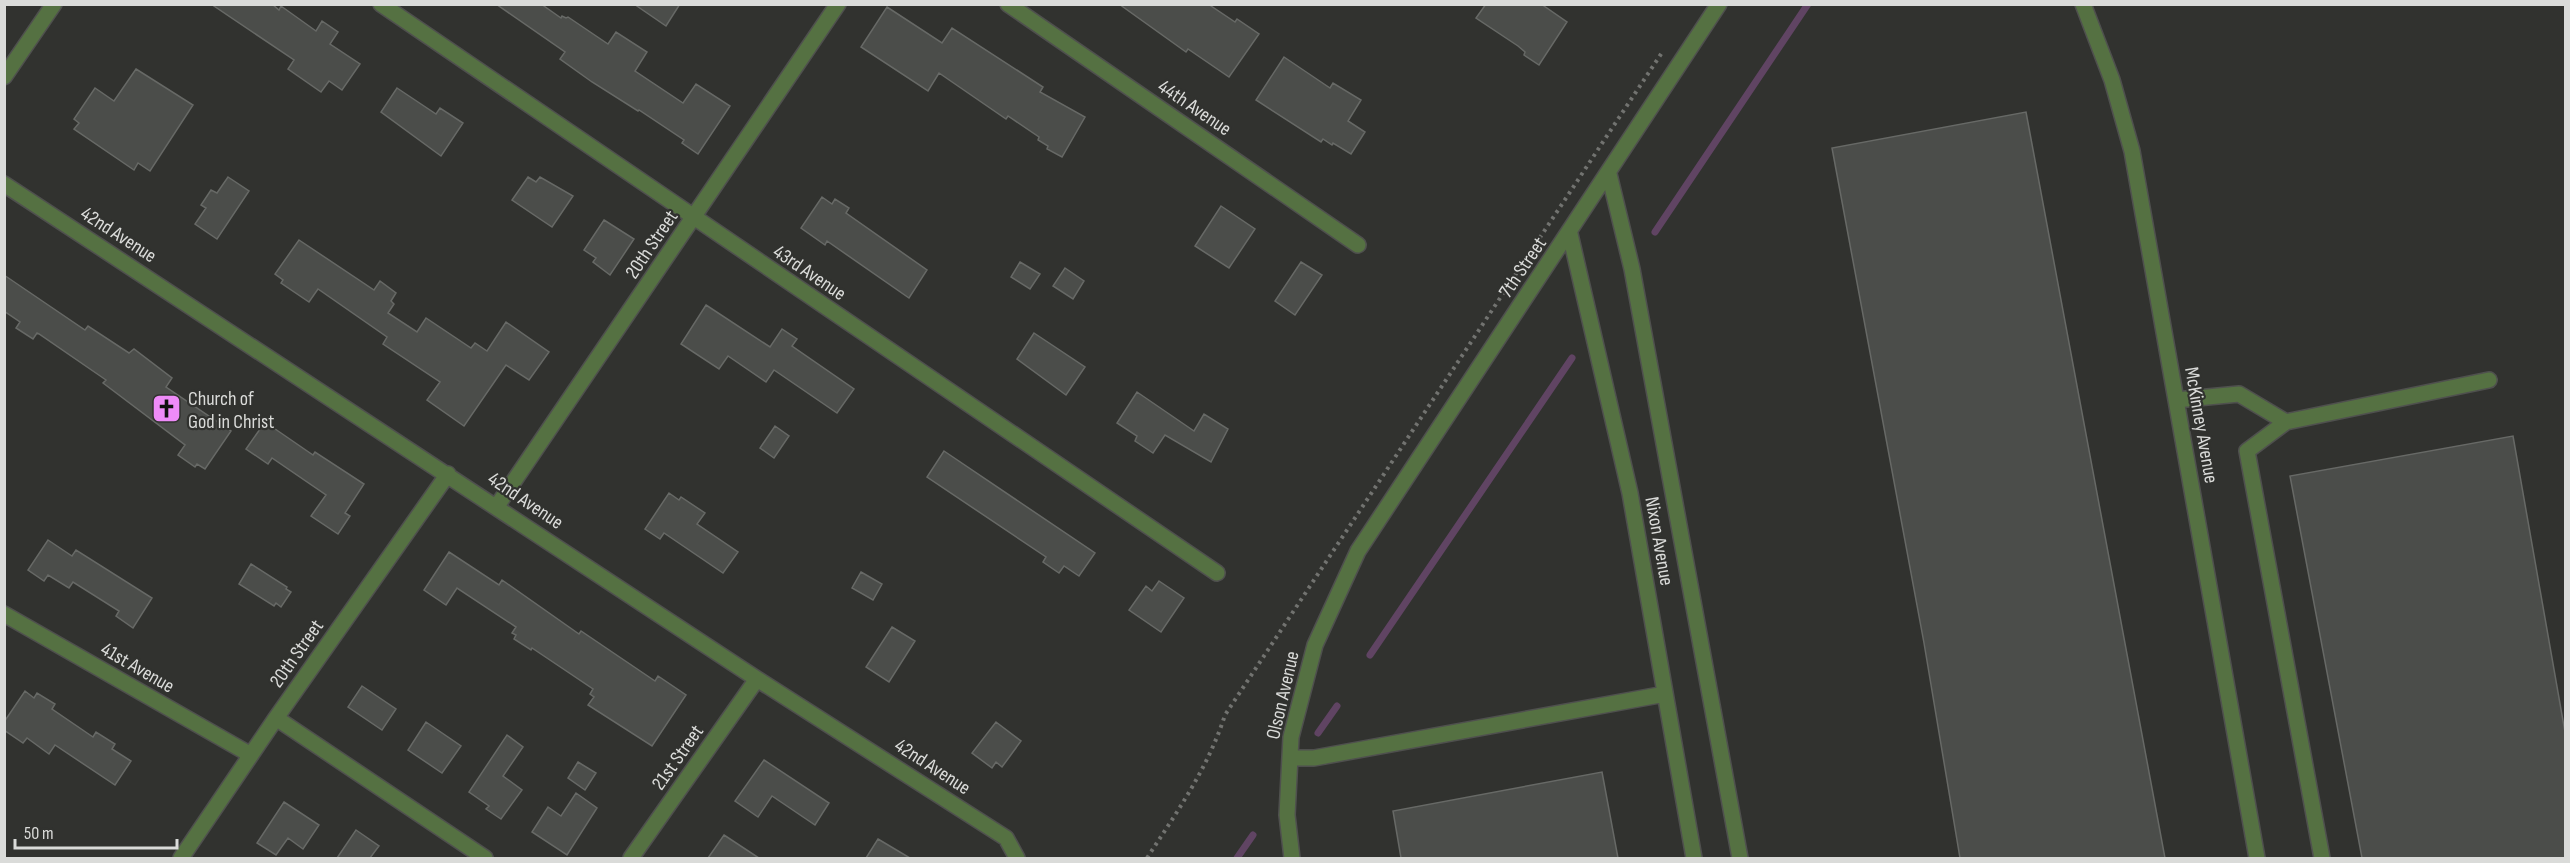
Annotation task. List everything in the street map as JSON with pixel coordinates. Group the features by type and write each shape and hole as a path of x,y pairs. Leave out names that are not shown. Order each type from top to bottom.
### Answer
{"street":[{"path":"4,77 54,4"},
{"name":"43rd Avenue","path":"381,4 1217,573"},
{"name":"20th Street","path":"497,506 838,4"},
{"name":"44th Avenue","path":"1008,4 1358,245"},
{"name":"7th Street","path":"1358,551 1570,234 1719,4"},
{"name":"McKinney Avenue","path":"2083,4 2112,80 2132,151 2257,858"},
{"path":"1609,174 1632,269 1740,858"},
{"name":"42nd Avenue","path":"4,184 757,679 1006,838 1017,858"},
{"name":"Nixon Avenue","path":"1570,234 1630,493 1694,858"},
{"path":"2322,858 2247,451 2286,422 2490,380"},
{"path":"2176,400 2239,394 2286,422"},
{"name":"20th Street","path":"181,858 276,718 448,474"},
{"name":"Olson Avenue","path":"1292,858 1287,815 1291,737 1315,645 1358,551"},
{"name":"41st Avenue","path":"4,614 251,755"},
{"name":"21st Street","path":"631,858 757,679"},
{"path":"1290,758 1314,758 1665,693"},
{"path":"276,718 485,858"}],"building":[{"path":"211,4 272,4 279,10 281,6 316,31 322,21 338,32 330,44 360,64 342,90 329,81 321,92 288,69 294,60"},
{"path":"496,4 541,4 561,18 562,16 568,17 608,44 616,32 647,52 635,71 683,103 696,84 730,106 698,154 682,143 684,140 560,59 565,52"},
{"path":"634,4 680,4 666,26"},
{"path":"1119,4 1208,4 1235,22 1237,19 1259,34 1229,77 1188,49 1186,52"},
{"path":"1486,4 1541,4 1567,22 1539,65 1524,55 1525,52 1518,46 1476,18"},
{"path":"887,7 942,43 952,28 1043,87 1040,92 1085,117 1062,157 1047,149 1048,146 1038,140 1039,137 1008,116 1006,119 939,73 928,91 861,47"},
{"path":"1284,57 1330,88 1333,83 1361,100 1348,121 1365,132 1351,154 1323,139 1321,142 1256,100"},
{"path":"136,69 193,105 150,171 138,163 134,170 74,129 79,123 74,119 95,88 114,101"},
{"path":"397,88 436,114 440,108 463,123 441,156 381,112"},
{"path":"2026,112 2165,858 1960,858 1924,643 1832,148"},
{"path":"228,177 249,191 217,239 195,224 206,208 201,205 211,190 217,193"},
{"path":"528,177 536,182 540,177 573,196 552,227 512,200"},
{"path":"822,197 832,204 835,199 849,208 846,213 927,270 909,298 827,241 825,245 801,228"},
{"path":"1221,206 1255,229 1229,268 1195,246"},
{"path":"604,220 634,239 610,275 593,262 596,258 584,250"},
{"path":"299,240 374,290 380,281 396,293 391,301 394,304 388,313 417,332 426,318 471,348 475,343 487,351 506,322 549,352 529,380 506,365 464,426 427,400 440,382 383,344 387,337 318,289 309,302 281,283 283,280 275,274"},
{"path":"1020,262 1040,274 1030,289 1011,277"},
{"path":"1301,262 1322,275 1295,315 1275,301"},
{"path":"1065,268 1084,281 1073,299 1053,286"},
{"path":"4,275 85,330 88,326 129,353 134,349 172,378 166,387 231,431 205,469 197,464 195,467 178,455 185,445 103,383 106,380 39,334 37,333 33,339 16,328 20,322 4,311"},
{"path":"706,305 770,347 782,329 797,339 792,346 854,389 837,413 774,370 766,382 728,356 719,369 681,344"},
{"path":"1034,333 1085,367 1066,395 1017,359"},
{"path":"1137,392 1194,431 1204,414 1228,429 1211,462 1165,435 1153,453 1135,441 1137,436 1117,423"},
{"path":"265,422 313,455 315,452 364,484 345,513 350,516 338,534 311,516 326,495 272,458 268,464 246,449"},
{"path":"775,426 789,436 774,458 760,448"},
{"path":"2513,436 2565,732 2565,858 2362,858 2290,476"},
{"path":"944,451 1095,553 1079,576 1064,566 1059,573 1043,562 1046,557 927,477"},
{"path":"669,493 679,500 681,497 705,513 697,524 738,552 723,573 664,533 660,539 645,529"},
{"path":"48,540 72,556 76,550 152,598 133,628 116,616 119,611 73,582 69,588 48,575 44,581 28,570"},
{"path":"449,552 499,585 502,580 579,634 581,631 655,681 658,676 686,695 652,746 588,705 594,697 590,694 593,689 532,648 531,650 514,639 516,635 512,633 516,627 457,588 446,605 424,590"},
{"path":"251,564 287,587 286,589 291,592 281,607 276,603 274,606 239,584"},
{"path":"861,572 882,584 873,600 852,588"},
{"path":"1159,581 1184,598 1161,632 1129,610 1146,586 1152,591"},
{"path":"892,627 915,641 889,682 866,667"},
{"path":"362,686 396,709 382,730 348,707"},
{"path":"25,691 34,698 37,693 55,704 52,709 93,737 96,732 115,744 112,749 131,761 115,785 55,745 49,754 27,738 23,743 4,730 4,722"},
{"path":"426,722 461,746 442,773 408,750"},
{"path":"996,722 1021,741 1002,767 996,762 992,768 972,753"},
{"path":"507,735 523,747 503,776 522,790 501,819 486,809 489,806 469,792"},
{"path":"764,760 829,803 815,825 772,796 758,817 735,801"},
{"path":"578,762 596,773 585,790 568,778"},
{"path":"1602,772 1618,858 1401,858 1393,811"},
{"path":"576,793 597,808 567,855 532,832 548,807 561,816"},
{"path":"284,802 319,825 303,849 288,838 276,855 257,843"},
{"path":"356,830 379,846 370,858 337,858"},
{"path":"724,835 759,858 708,858"},
{"path":"878,839 910,858 866,858"}],"waterway":[{"path":"1655,232 1808,4"},
{"path":"1370,655 1572,358"},
{"path":"1318,733 1337,706"},
{"path":"1237,858 1253,835"}],"place":[{"name":"Church of God in Christ","path":"167,409"}]}
